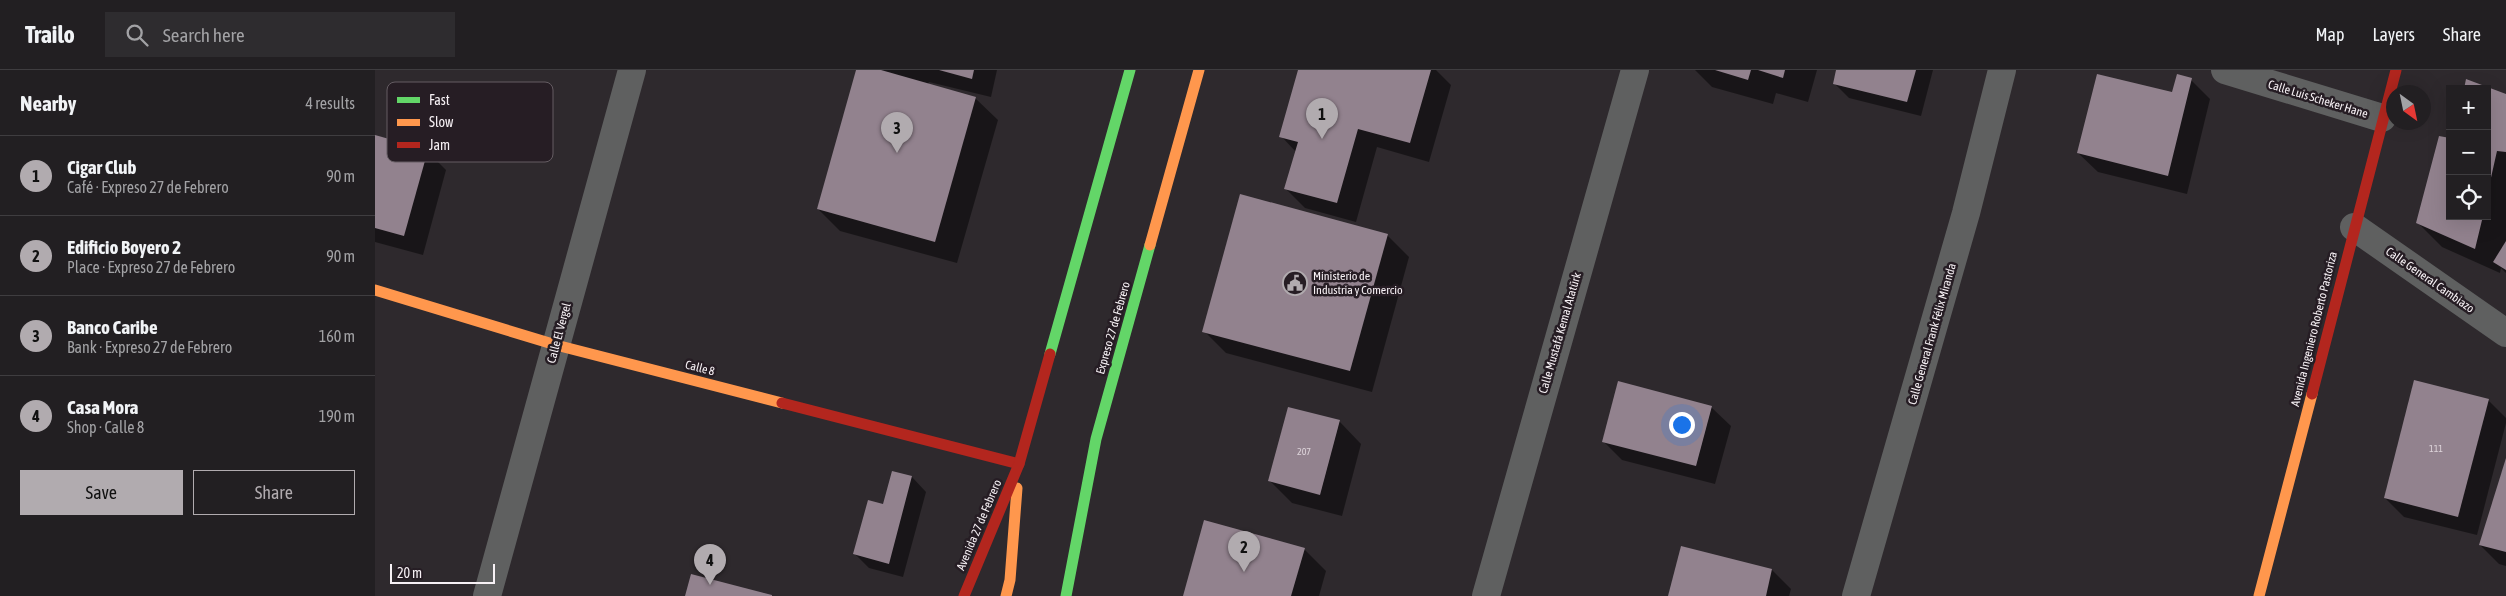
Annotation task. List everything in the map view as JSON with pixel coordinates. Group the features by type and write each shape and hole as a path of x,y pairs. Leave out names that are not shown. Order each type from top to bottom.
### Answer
{"main road":[{"path":"1006,596 1010,580 1019,464 1130,70"},
{"name":"Expreso 27 de Febrero","path":"1066,596 1096,439 1199,70"},
{"name":"Avenida Ingeniero Roberto Pastoriza","path":"2259,596 2396,70"},
{"name":"Calle 8","path":"375,290 556,345 1019,464"},
{"name":"Avenida 27 de Febrero","path":"964,596 1019,464"}],"street":[{"name":"Calle El Vergel","path":"487,596 632,70"},
{"name":"Calle Mustafá Kemal Atatürk","path":"1486,596 1635,70"},
{"name":"Calle General Frank Félix Miranda","path":"1856,596 1967,213 2002,70"},
{"name":"Calle Luis Scheker Hane","path":"2225,70 2383,118"},
{"name":"Calle General Cambiazo","path":"2354,227 2506,333"}],"building":[{"path":"856,70 881,70 976,97 935,242 817,209"},
{"path":"939,70 974,70 972,79"},
{"path":"1298,70 1431,70 1410,143 1358,129 1337,203 1284,189 1298,142 1279,137"},
{"path":"1715,70 1751,70 1748,80"},
{"path":"1758,70 1785,70 1783,78"},
{"path":"1836,70 1916,70 1907,102 1833,84"},
{"path":"2097,74 2172,92 2177,74 2192,78 2168,176 2077,153"},
{"path":"2466,79 2482,85 2465,85"},
{"path":"2491,88 2506,94 2506,152 2497,151 2491,178"},
{"path":"375,135 387,138 387,162 425,162 404,236 375,228"},
{"path":"2439,136 2446,137 2446,220 2482,220 2475,249 2416,223"},
{"name":"Ministerio de Industria y Comercio","path":"1240,194 1388,234 1350,371 1202,332"},
{"path":"2506,241 2506,270 2493,262"},
{"path":"2414,380 2489,399 2458,517 2384,498"},
{"path":"1618,381 1712,406 1696,466 1602,442"},
{"path":"1288,407 1340,420 1320,495 1268,481"},
{"path":"2506,458 2506,552 2479,545"},
{"path":"892,471 912,476 889,564 853,554 868,500 883,504"},
{"path":"1204,520 1305,548 1291,596 1183,596"},
{"path":"1681,546 1772,569 1766,596 1668,596"},
{"path":"691,574 772,595 772,596 685,596"}],"traffic: fast":[{"path":"1050,354 1130,70"},
{"path":"1066,596 1096,439 1150,245"}],"traffic: slow":[{"path":"1150,245 1199,70"},
{"path":"375,290 556,345 782,403"},
{"path":"2259,596 2312,394"},
{"path":"1006,596 1010,580 1017,488"}],"traffic: jam":[{"path":"2312,394 2396,70"},
{"path":"964,596 1019,464 1050,354"},
{"path":"782,403 1019,464"}],"place":[{"name":"Cigar Club","path":"1322,139"},
{"name":"Banco Caribe","path":"897,153"},
{"name":"Ministerio de Industria y Comercio","path":"1295,283"},
{"name":"Edificio Boyero 2","path":"1244,572"},
{"name":"Casa Mora","path":"710,585"}]}
